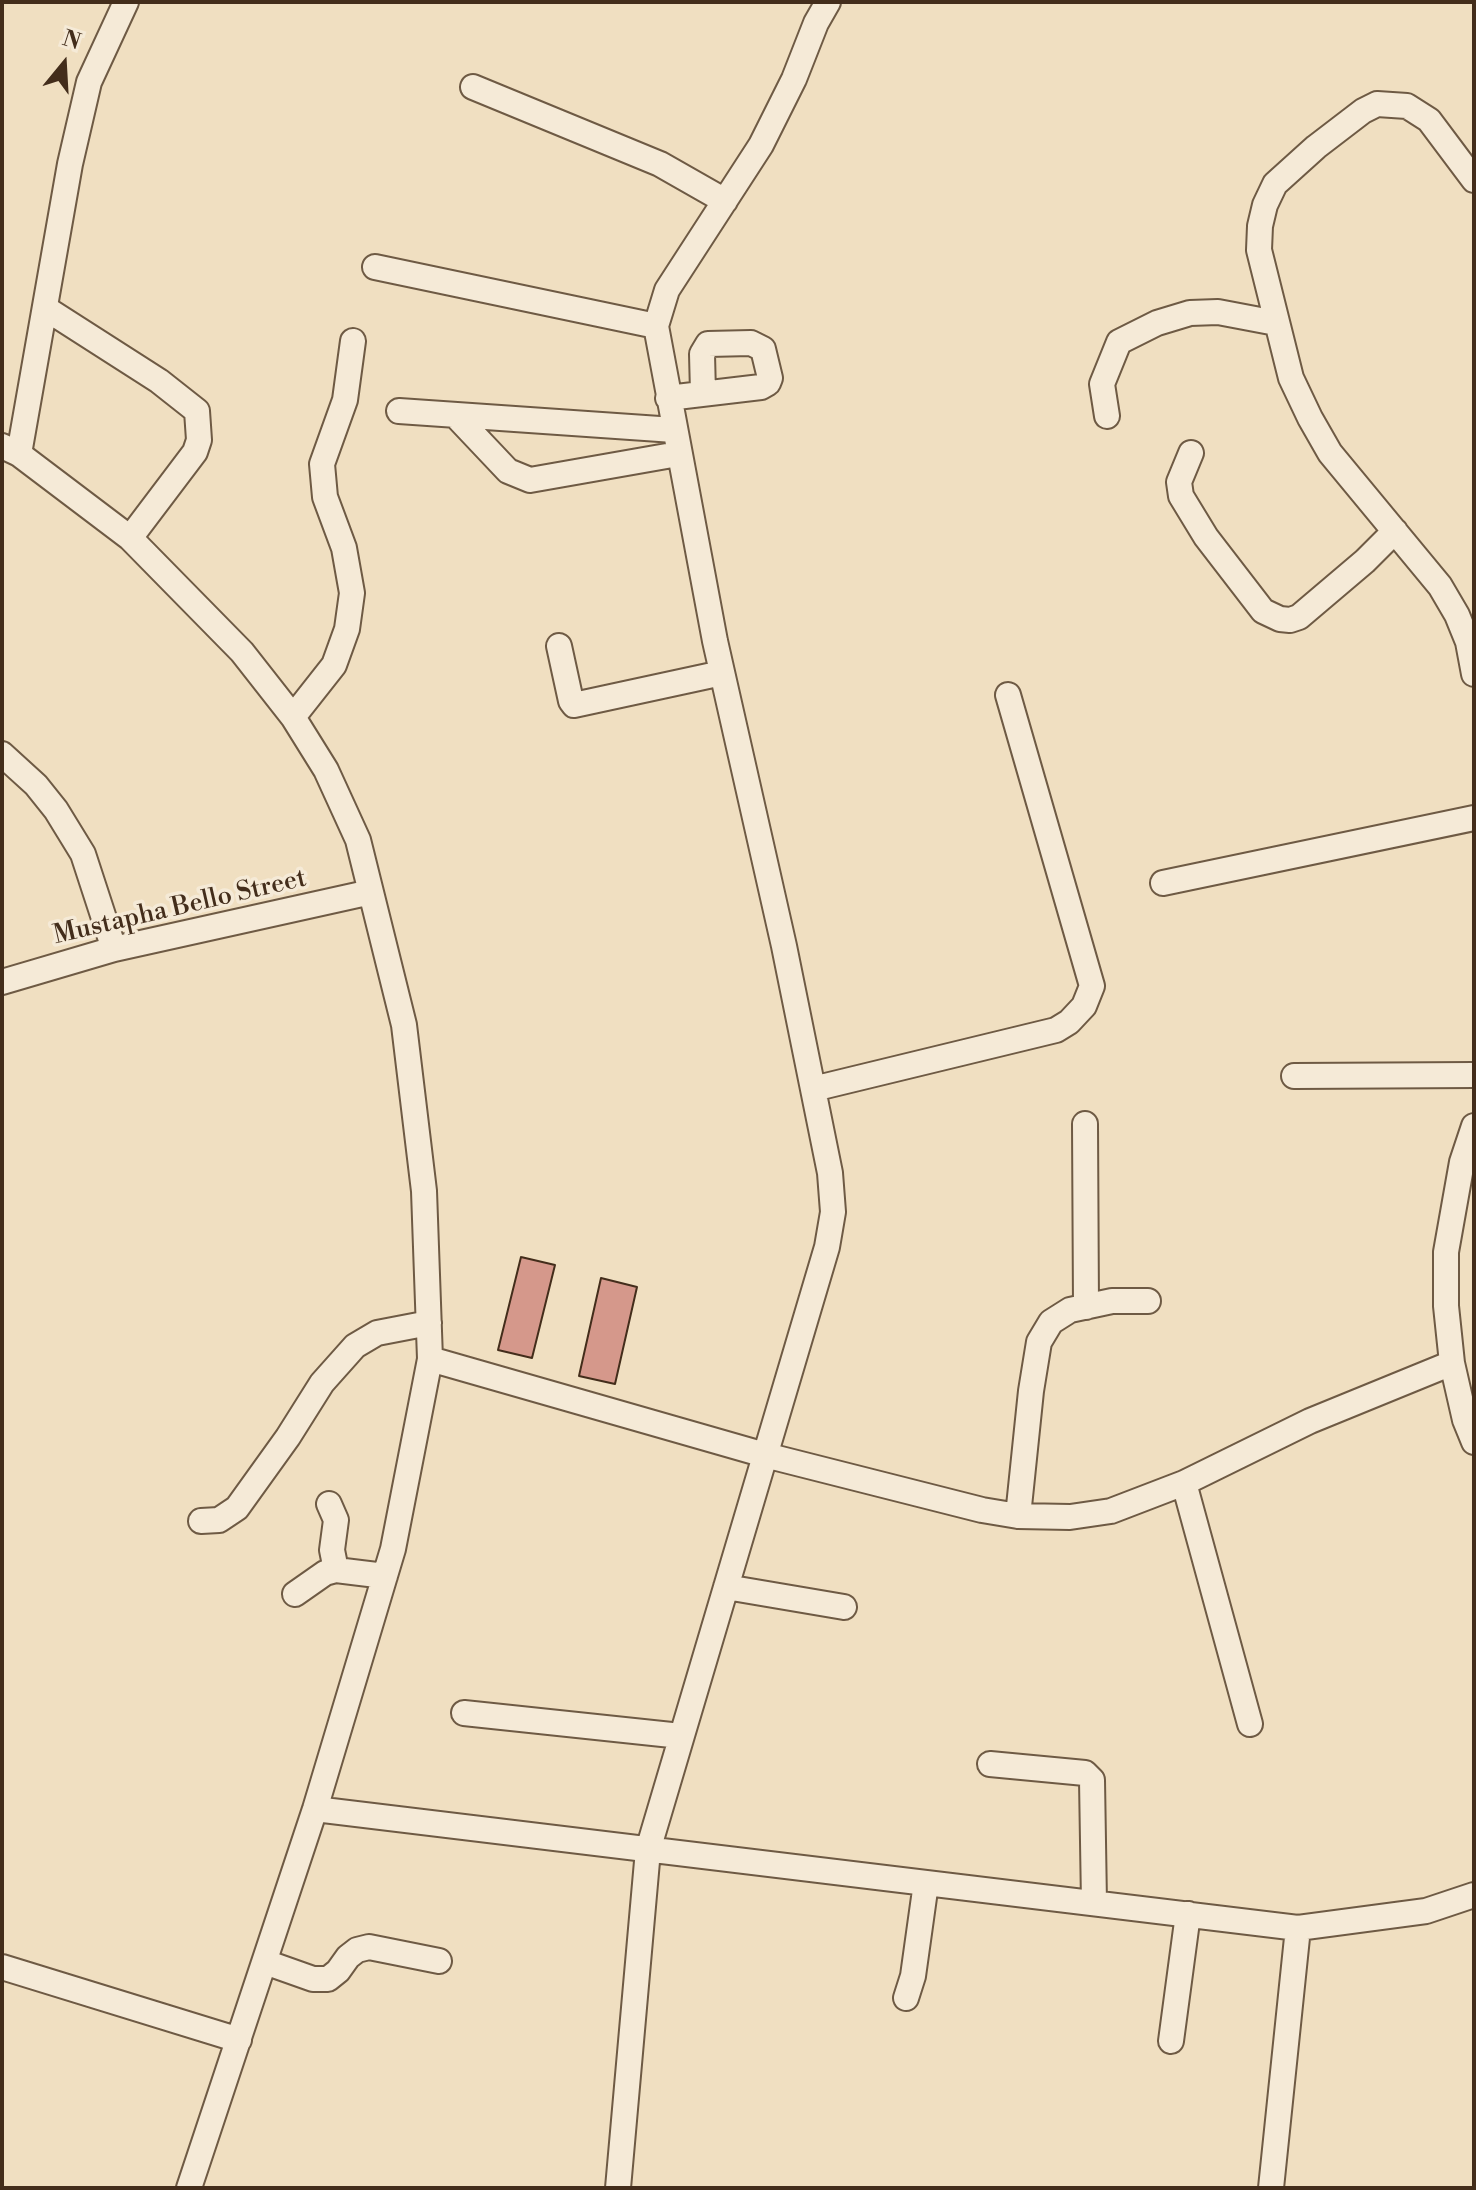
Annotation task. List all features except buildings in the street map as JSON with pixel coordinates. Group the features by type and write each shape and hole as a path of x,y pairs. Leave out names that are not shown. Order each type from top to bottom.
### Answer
{"street":[{"path":"126,2 89,82 70,164 45,308 10,450 130,538 242,652 293,717 326,770 358,840 404,1025 424,1191 429,1323 430,1359 393,1549 315,1809 189,2188"},
{"path":"618,2188 648,1850 827,1247 833,1212 830,1173 784,946 722,673 656,326 667,290 761,145 828,2"},
{"path":"473,87 660,164 725,201"},
{"path":"1474,180 1429,120 1407,106 1377,104 1316,147 1275,184 1265,205 1259,250 1291,378 1323,442 1440,586 1468,642 1474,674"},
{"path":"375,267 656,326"},
{"path":"45,308 159,381 197,411 199,440 195,452 130,538"},
{"path":"1107,416 1102,384 1119,342 1157,323 1190,313 1218,312 1276,323"},
{"path":"293,717 334,665 347,629 352,593 344,548 325,497 322,464 332,429 345,400 353,341"},
{"path":"668,398 703,393"},
{"path":"399,411 618,426 676,442"},
{"path":"456,416 508,471 530,480 625,463 676,442"},
{"path":"618,426 625,463"},
{"path":"1191,453 1179,482 1181,496 1206,537 1263,611 1280,619 1299,617 1395,531"},
{"path":"559,646 574,705 722,673"},
{"path":"813,1089 1056,1030 1084,1006 1092,986 1008,695"},
{"path":"2,754 36,785 56,810 83,854 114,949"},
{"path":"1163,883 1474,818"},
{"name":"Mustapha Bello Street","path":"2,982 114,949 371,892"},
{"path":"1294,1076 1474,1075"},
{"path":"1085,1124 1086,1307"},
{"path":"1474,1126 1462,1162 1446,1252 1446,1306 1452,1363 1465,1420 1474,1442"},
{"path":"1018,1516 1039,1342 1051,1322 1070,1310 1112,1301 1148,1301"},
{"path":"201,1521 219,1520 237,1508 322,1383 355,1346 377,1333 429,1323"},
{"path":"430,1359 765,1455 982,1510 1018,1516 1070,1517 1111,1511 1184,1483 1310,1421 1452,1363"},
{"path":"1184,1483 1250,1724"},
{"path":"329,1504 336,1520 332,1550 336,1570"},
{"path":"295,1594 325,1573 336,1570 385,1576"},
{"path":"726,1587 844,1607"},
{"path":"464,1713 681,1736"},
{"path":"990,1764 1085,1773 1092,1780 1094,1903"},
{"path":"315,1809 1298,1928 1426,1911 1474,1895"},
{"path":"906,1998 915,1963 926,1883"},
{"path":"1171,2041 1188,1914"},
{"path":"1271,2188 1298,1928"},
{"path":"265,1962 313,1979 328,1979 348,1957 357,1950 369,1947 439,1961"},
{"path":"2,1967 239,2040"}]}
